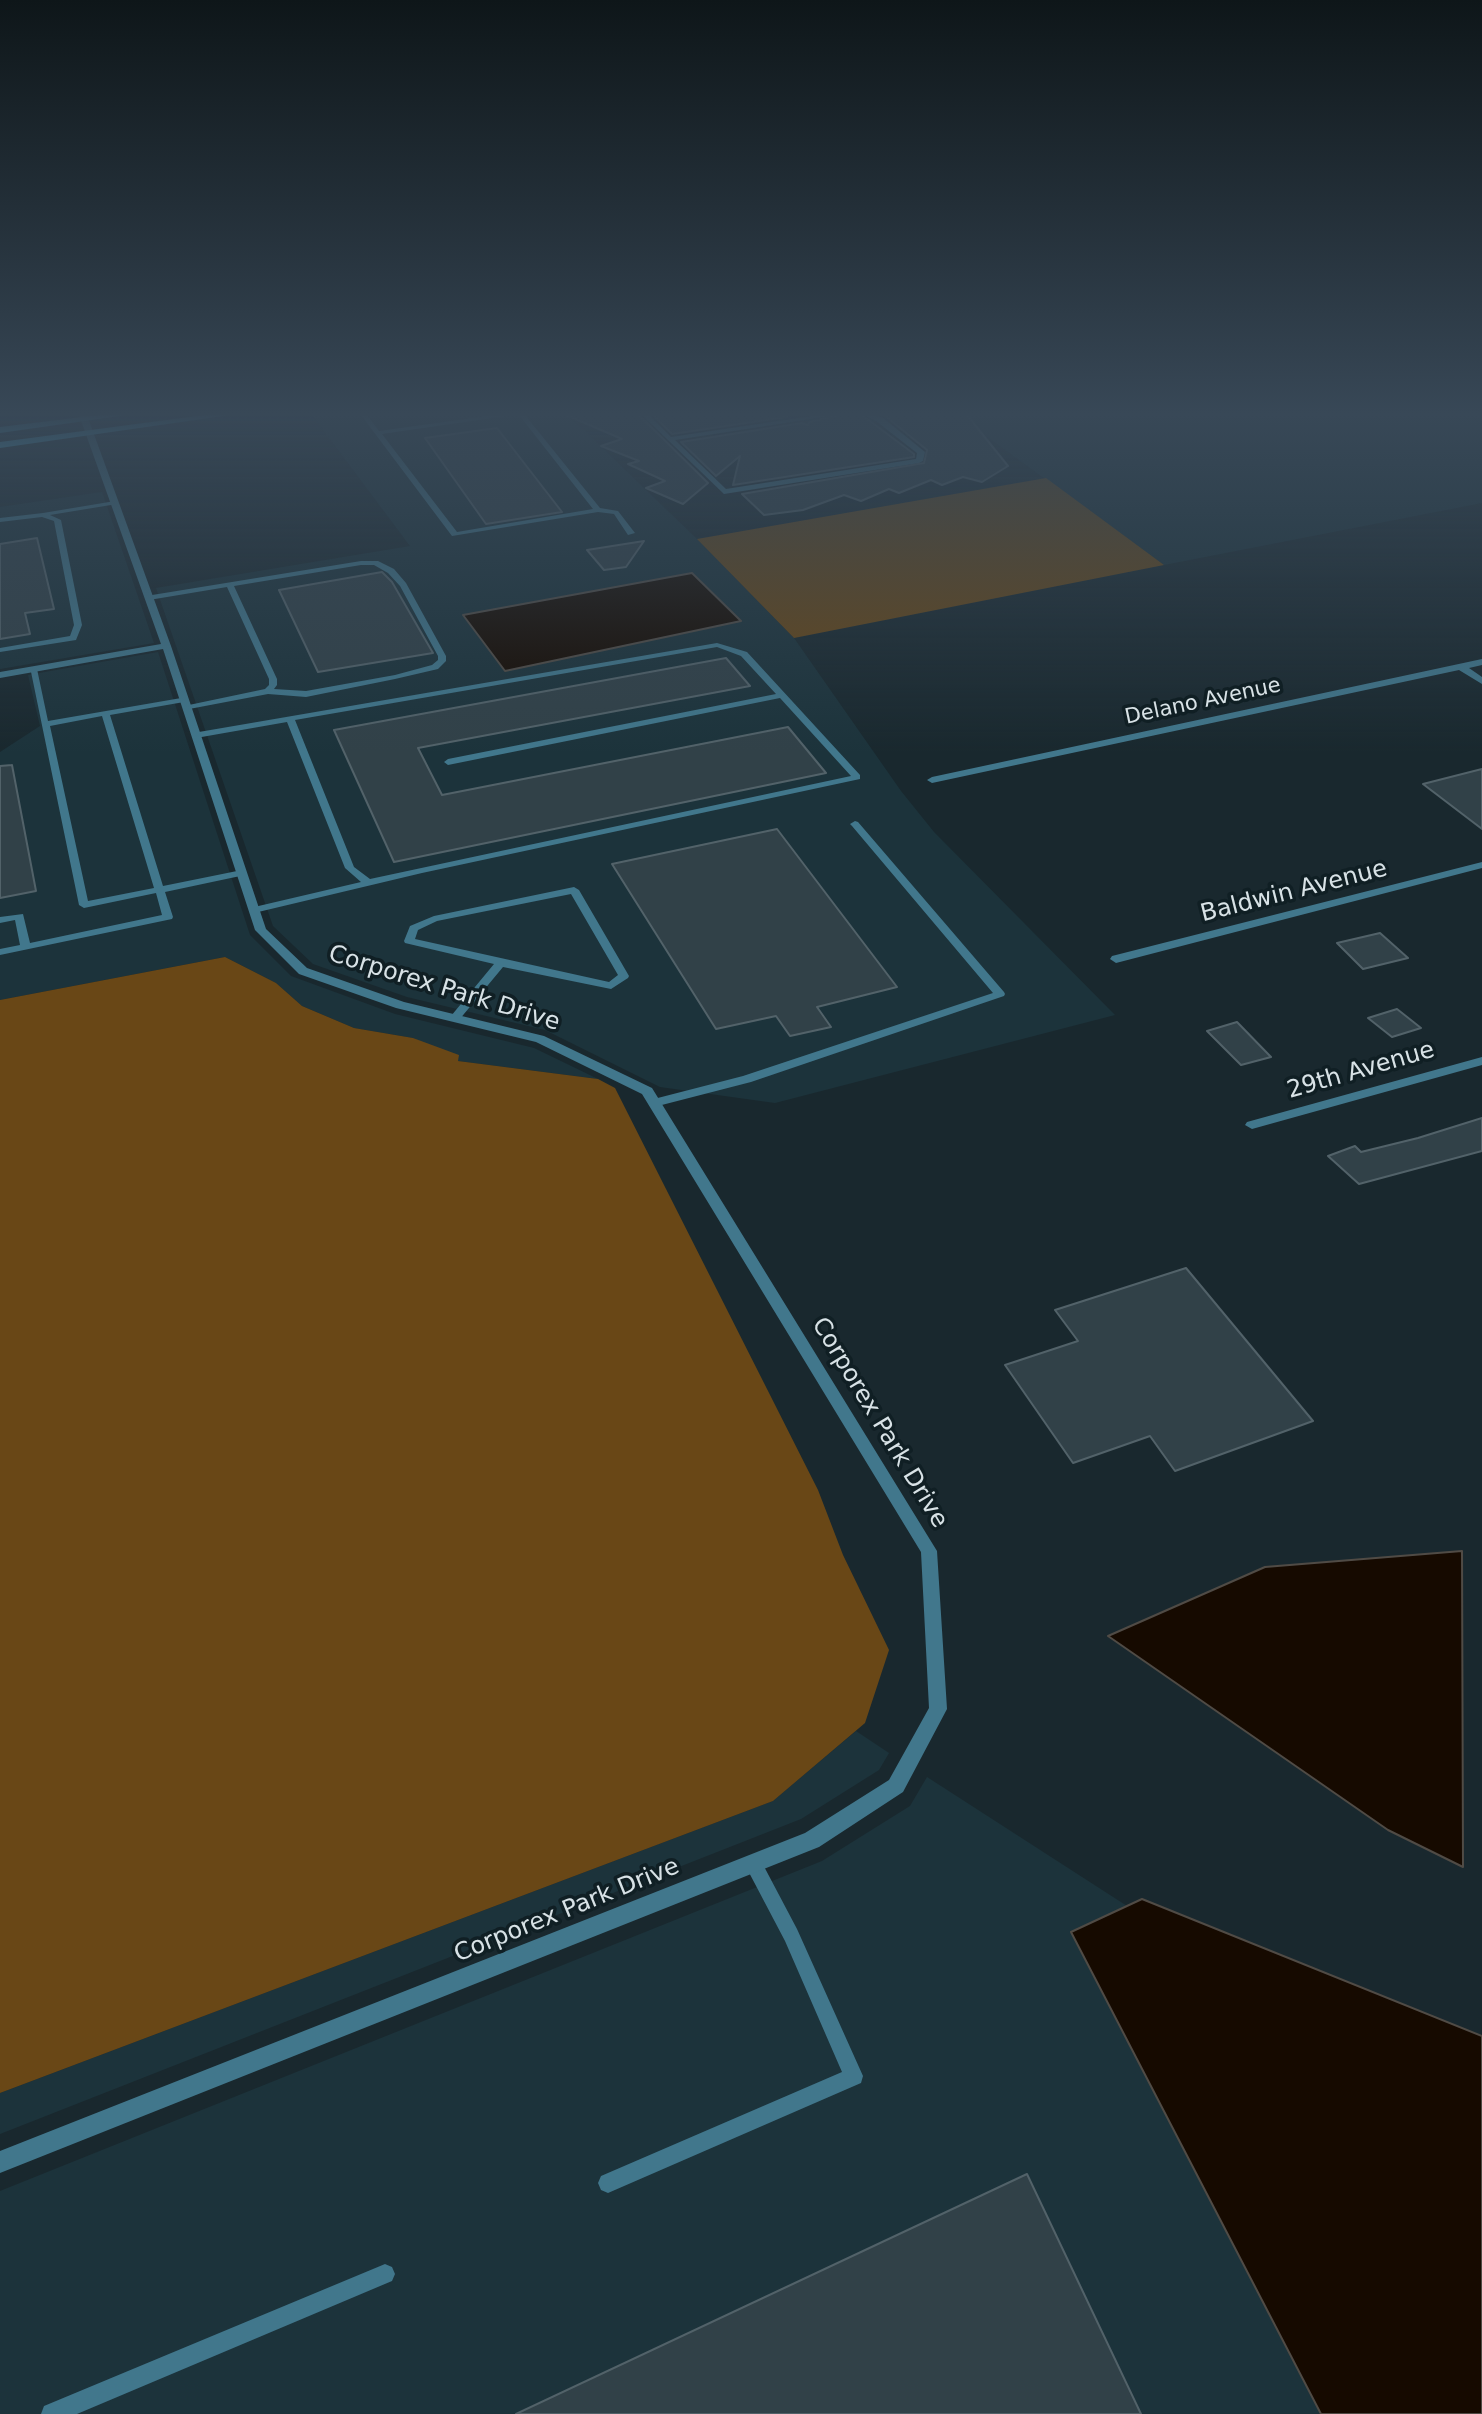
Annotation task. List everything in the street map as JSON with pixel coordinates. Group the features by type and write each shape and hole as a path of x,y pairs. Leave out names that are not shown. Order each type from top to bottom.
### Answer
{"street":[{"name":"Corporex Park Drive","path":"0,2162 812,1840 896,1786 938,1709 929,1551 648,1091 540,1039 400,1005 303,971 261,930 124,528"},
{"path":"0,675 166,646"},
{"name":"Delano Avenue","path":"932,780 1482,662"},
{"path":"1460,666 1482,681"},
{"name":"Baldwin Avenue","path":"1116,959 1482,865"},
{"name":"29th Avenue","path":"1252,1125 1482,1061"}],"lane":[{"path":"0,650 73,638 78,625 59,528"},
{"path":"450,528 455,534 493,528"},
{"path":"627,528 631,533"},
{"path":"44,724 268,691 306,694 395,677 435,667 442,661 442,656 403,585 391,571 381,565 361,563 149,598"},
{"path":"230,586 273,679 273,685 268,691"},
{"path":"196,736 704,645 717,645 744,654 857,778 254,910"},
{"path":"33,669 83,905 242,873"},
{"path":"448,762 782,695"},
{"path":"0,953 167,917 105,713"},
{"path":"290,719 350,869 369,883"},
{"path":"654,1103 747,1079 1000,994 855,824"},
{"path":"574,890 624,976 611,986 501,963 409,941 414,928 434,919 574,890"},
{"path":"0,920 19,916 26,947"},
{"path":"456,1018 501,963"},
{"path":"608,2183 854,2076 791,1935 752,1863"},
{"path":"52,2414 386,2274"}],"shaded area":[{"path":"0,528 114,528 154,643 0,669"},
{"path":"396,528 685,528 794,638 901,791 934,832 1115,1015 775,1103 660,1087 545,1030 407,997 313,964 273,926 156,588 410,546","holes":["463,615 740,620 505,671"]},
{"path":"762,528 1113,528 1164,565 794,638 697,539"},
{"path":"1112,528 1356,528 1164,565"},
{"path":"692,573 741,621 505,671 463,615"},
{"path":"158,652 250,935 291,976 395,1014 534,1048 598,1079 458,1061 413,1038 354,1028 302,1006 276,983 225,957 0,1000 0,752 40,726 28,675"},
{"path":"225,957 276,983 302,1006 354,1028 413,1038 459,1055 458,1061 598,1079 615,1088 818,1490 843,1555 889,1650 865,1723 773,1801 0,2093 0,1000"},
{"path":"1462,1551 1463,1867 1388,1830 1108,1636 1265,1567"},
{"path":"856,1731 889,1753 879,1770 801,1819 0,2134 0,2093 773,1801"},
{"path":"927,1777 1127,1906 1072,1932 1321,2414 0,2414 0,2191 822,1861 910,1806"},
{"path":"1142,1899 1482,2036 1482,2414 1321,2414 1071,1932"}],"building":[{"path":"37,538 54,609 25,613 30,634 0,639 0,544"},
{"path":"644,541 626,567 604,570 587,550"},
{"path":"382,572 392,582 433,653 318,672 279,590"},
{"path":"726,658 750,686 418,748 442,795 788,727 826,773 394,862 334,730"},
{"path":"12,765 36,891 0,898 0,766"},
{"path":"1482,769 1482,829 1423,784"},
{"path":"777,829 897,987 817,1007 831,1027 790,1036 776,1016 716,1029 612,864"},
{"path":"1380,933 1408,958 1363,969 1337,943"},
{"path":"1397,1009 1421,1028 1392,1037 1368,1018"},
{"path":"1237,1022 1271,1057 1241,1065 1207,1031"},
{"path":"1482,1118 1482,1151 1359,1184 1328,1156 1355,1146 1361,1152 1418,1138"},
{"path":"1186,1268 1313,1421 1175,1471 1150,1436 1073,1463 1005,1365 1078,1341 1055,1310"},
{"path":"1027,2174 1141,2414 516,2414"}]}
